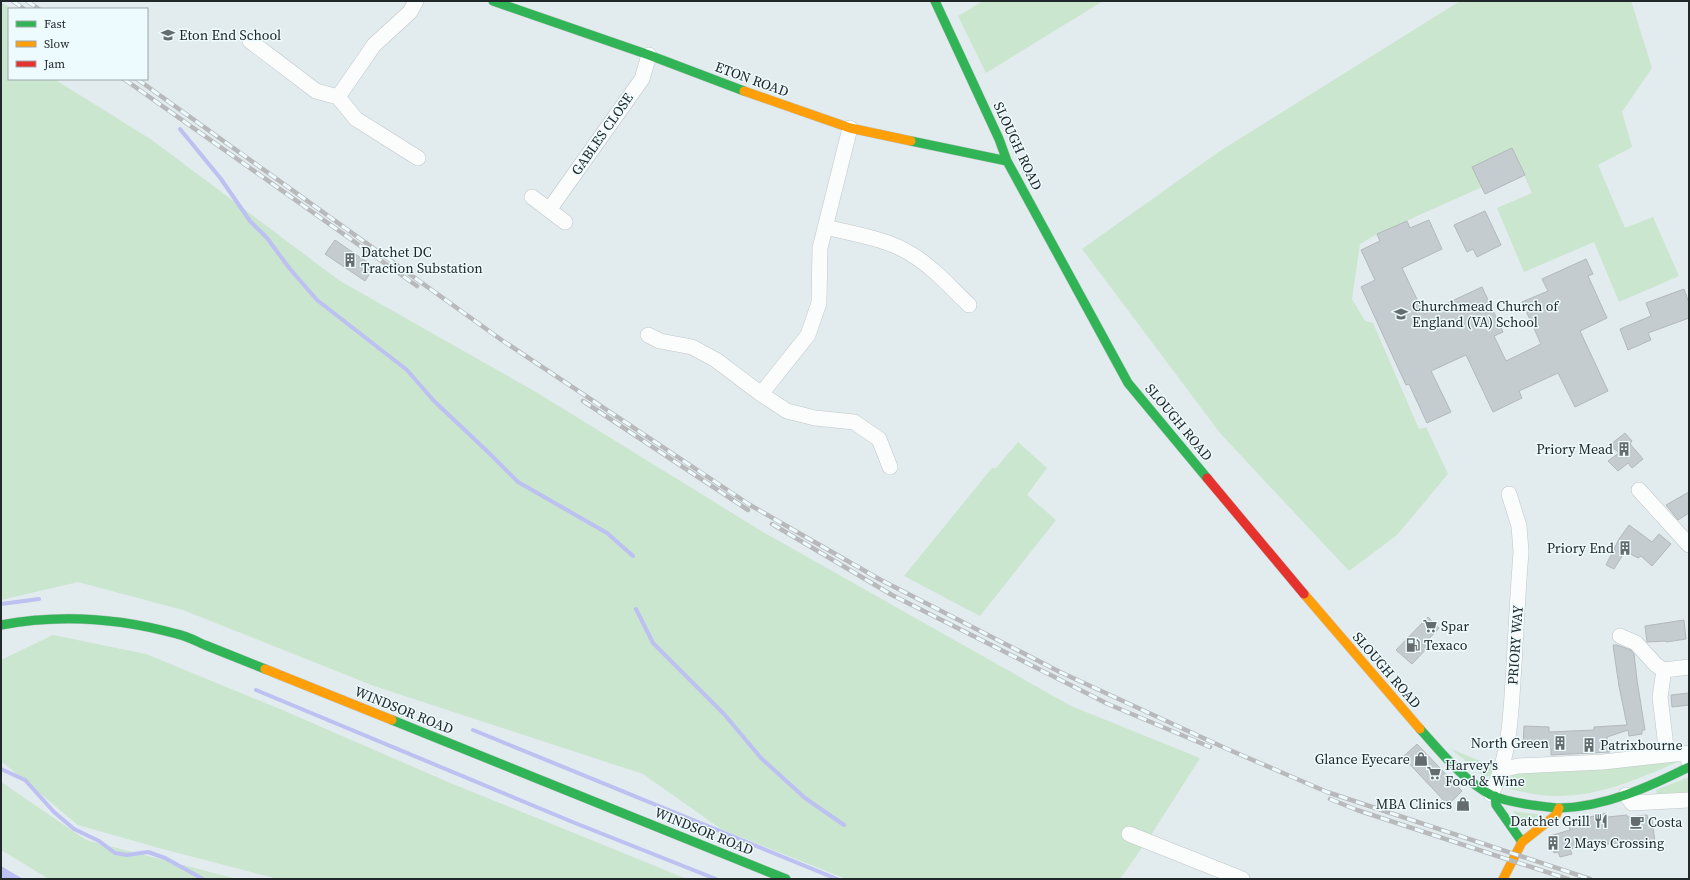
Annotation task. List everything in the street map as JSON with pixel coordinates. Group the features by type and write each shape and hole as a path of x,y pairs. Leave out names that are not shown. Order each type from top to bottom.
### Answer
{"main road":[{"name":"ETON ROAD","path":"493,1 649,55 759,97 850,128 1007,161"},
{"name":"SLOUGH ROAD","path":"935,1 999,139 1007,161 1128,383 1329,625 1360,659 1404,712 1456,766 1474,782 1493,795"},
{"name":"WINDSOR ROAD","path":"1,625 27,619 54,617 142,625 178,634 786,879"},
{"path":"1493,795 1511,801 1559,808 1592,803 1626,795 1663,780 1689,767"},
{"path":"1493,795 1496,805 1522,842"},
{"path":"1503,879 1522,842 1556,815 1559,808"}],"street":[{"path":"338,97 374,45 410,12 416,1"},
{"path":"250,41 316,90 338,97 356,119 418,158"},
{"name":"GABLES CLOSE","path":"549,210 642,79 649,55"},
{"path":"761,394 808,335 819,303 820,248 850,128"},
{"path":"532,197 564,222"},
{"path":"826,227 893,245 912,254 969,305"},
{"path":"648,335 660,341 692,346 716,360 761,394 787,411 815,418 854,422 879,439 890,467"},
{"path":"1639,490 1689,545"},
{"name":"PRIORY WAY","path":"1493,795 1501,770 1510,718 1521,552 1519,526 1509,494"},
{"path":"1620,636 1636,643 1656,665 1664,670 1689,666"},
{"path":"1664,670 1660,697 1667,755"},
{"path":"1501,770 1518,766 1603,762 1684,753 1689,761"},
{"path":"1626,795 1632,804 1689,800"},
{"path":"1129,834 1242,879"}],"green space":[{"path":"983,1 1103,1 986,73 958,16"},
{"name":"Churchmead Church of England (VA) School","path":"1460,1 1631,1 1652,68 1622,112 1632,147 1598,165 1625,228 1653,217 1679,276 1619,302 1594,242 1524,272 1497,208 1532,193 1512,148 1472,167 1482,187 1377,234 1360,244 1352,299 1365,321 1373,323 1419,429 1426,427 1448,474 1397,535 1349,571 1220,433 1082,249 1220,151"},
{"path":"1,2 10,8 8,8 8,80 56,80 152,140 340,281 536,392 763,532 1071,706 1200,758 1151,835 1120,879 846,879 721,829 643,774 374,686 183,610 78,582 1,600"},
{"path":"1018,442 1047,468 1027,495 1056,520 980,616 904,576 992,468 996,468"},
{"path":"53,635 146,654 280,709 448,782 687,879 278,879 78,825 1,761 1,660"},
{"path":"1451,749 1495,767 1492,775 1485,777"},
{"path":"1680,761 1618,786 1570,796 1532,794 1510,789 1507,781 1516,771"},
{"path":"1689,777 1689,793 1658,797 1656,790"},
{"path":"1,782 86,840 237,879 49,879 1,850"},
{"path":"1513,811 1543,815 1525,828"}],"water":[{"path":"1,866 23,879 1,879"}],"building":[{"path":"1512,148 1525,175 1485,194 1472,167"},
{"path":"1485,211 1501,245 1477,257 1473,249 1467,252 1454,225"},
{"path":"1429,220 1442,249 1402,268 1424,314 1482,287 1503,332 1494,336 1506,361 1541,344 1522,302 1548,291 1542,279 1586,259 1593,274 1588,276 1607,318 1580,331 1608,391 1575,407 1558,373 1519,391 1522,398 1493,412 1466,355 1431,371 1451,412 1427,423 1409,384 1406,385 1361,287 1375,280 1361,250 1380,241 1377,234 1407,221 1410,228"},
{"name":"Datchet DC Traction Substation","path":"335,240 374,267 365,281 325,254"},
{"path":"1684,289 1689,303 1689,318 1648,333 1651,340 1628,350 1620,329 1651,316 1646,303"},
{"name":"Priory Mead","path":"1625,433 1632,441 1630,444 1643,459 1632,468 1628,463 1618,471 1608,461 1619,453 1610,445"},
{"path":"1689,492 1689,513 1678,520 1666,505"},
{"name":"Priory End","path":"1629,525 1652,542 1659,534 1671,544 1652,566 1641,556 1638,558 1625,551 1614,569 1606,565 1619,539"},
{"name":"Texaco","path":"1428,617 1439,628 1424,644 1428,647 1412,664 1396,650"},
{"path":"1684,620 1686,639 1666,642 1647,642 1645,626"},
{"path":"1613,645 1631,650 1634,654 1645,730 1642,730 1642,734 1629,736 1628,730 1607,737 1610,752 1551,755 1551,749 1523,748 1524,726 1549,727 1549,732 1594,730 1594,727 1627,725"},
{"path":"1689,693 1689,705 1672,707 1671,695"},
{"path":"1417,744 1462,791 1448,805 1403,757"},
{"path":"1607,813 1608,817 1647,815 1648,819 1652,819 1655,842 1644,843 1643,840 1600,845 1599,842 1570,849 1572,854 1560,857 1558,852 1554,853 1549,839 1550,836 1570,830 1568,822"}],"waterway":[{"path":"180,129 221,179 250,221 267,238 290,269 317,300 407,370 434,401 518,482 607,533 633,556"},
{"path":"1,604 39,599"},
{"path":"636,609 653,643 724,714 761,758 805,798 844,825"},
{"path":"256,690 575,823 716,879"},
{"path":"473,730 837,879"},
{"path":"1,769 25,780 54,812 74,829 99,841 115,853 127,855 148,852 165,858 203,879"}],"railway":[{"path":"13,1 23,8"},
{"path":"27,1 38,8"},
{"path":"125,80 417,286"},
{"path":"138,80 503,341 750,505 879,579 1060,672 1225,748 1327,792 1590,879"},
{"path":"583,401 748,510"},
{"path":"772,524 892,595 1108,704 1210,747"},
{"path":"1330,799 1357,810 1568,879"}],"traffic: fast":[{"path":"493,1 649,55 744,91"},
{"path":"935,1 999,139 1007,161 1128,383 1207,478"},
{"path":"911,141 1007,161"},
{"path":"1,625 67,619 89,619 133,624 184,636 265,669"},
{"path":"392,720 786,879"},
{"path":"1420,729 1462,774 1481,789 1501,799 1532,805 1560,808 1594,804 1626,795 1689,767"},
{"path":"1495,796 1496,805 1522,842"}],"traffic: slow":[{"path":"744,91 850,128 911,141"},
{"path":"1304,594 1420,729"},
{"path":"265,669 392,720"},
{"path":"1503,879 1522,842 1556,815 1559,808"}],"traffic: jam":[{"path":"1207,478 1304,594"}],"place":[{"name":"Eton End School","path":"168,35"},
{"name":"Datchet DC Traction Substation","path":"350,260"},
{"name":"Churchmead Church of England (VA) School","path":"1401,314"},
{"name":"Priory Mead","path":"1624,449"},
{"name":"Priory End","path":"1625,548"},
{"name":"Spar","path":"1430,626"},
{"name":"Texaco","path":"1413,645"},
{"name":"North Green","path":"1560,743"},
{"name":"Patrixbourne","path":"1589,745"},
{"name":"Glance Eyecare","path":"1421,759"},
{"name":"Harvey's Food & Wine","path":"1434,773"},
{"name":"MBA Clinics","path":"1463,804"},
{"name":"Datchet Grill","path":"1601,821"},
{"name":"Costa","path":"1637,822"},
{"name":"2 Mays Crossing","path":"1553,843"}]}
